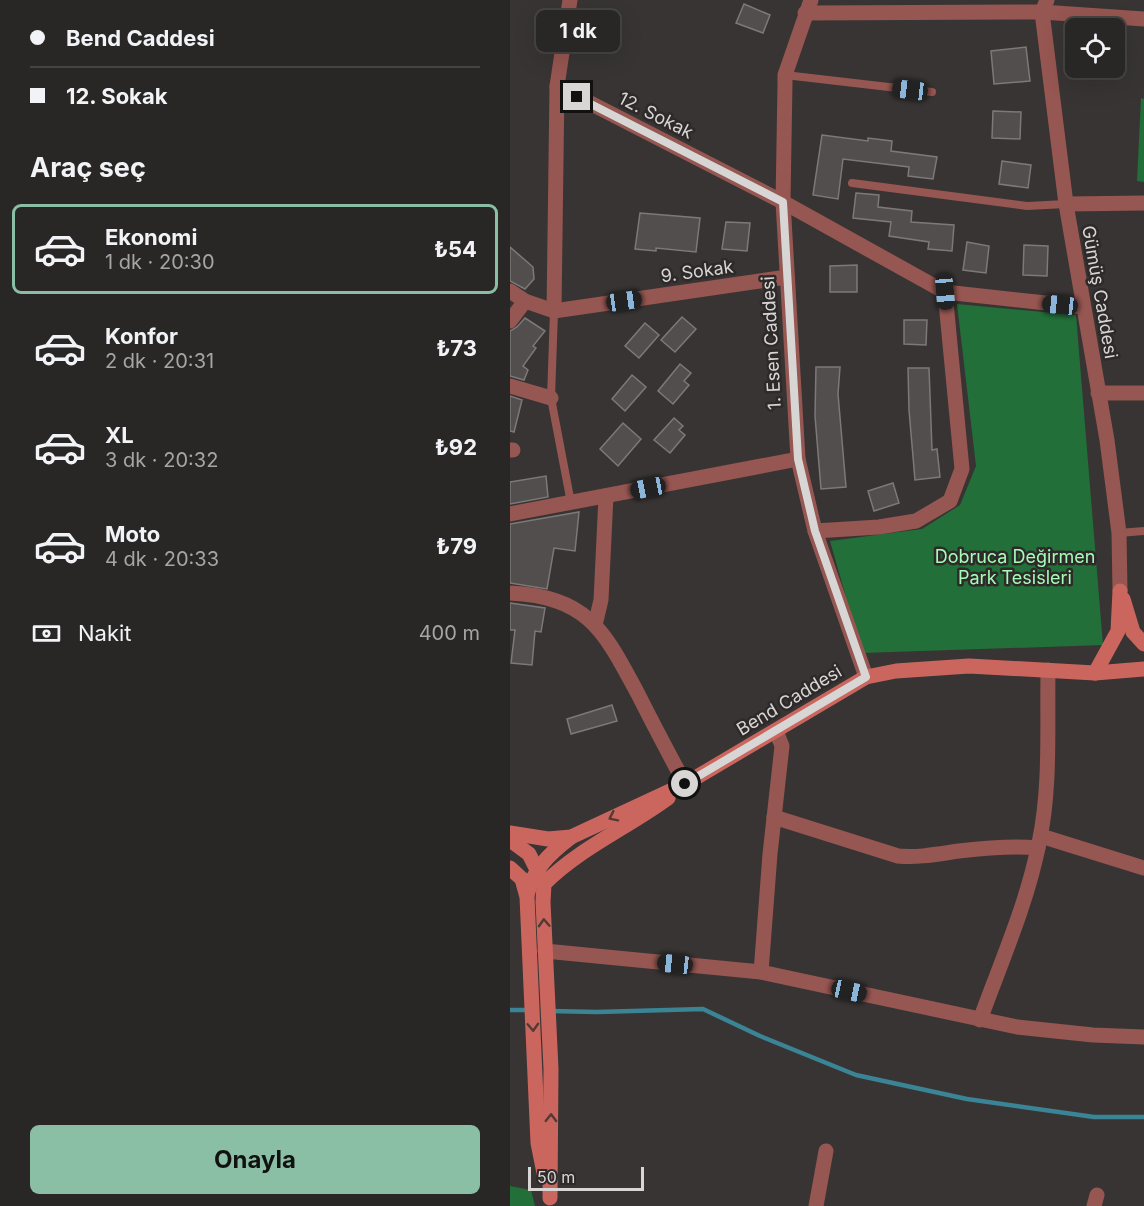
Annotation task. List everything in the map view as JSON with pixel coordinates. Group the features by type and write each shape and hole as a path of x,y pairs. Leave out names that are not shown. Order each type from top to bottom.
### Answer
{"main road":[{"path":"1120,591 1133,632 1144,644"},
{"path":"1095,673 1118,631 1120,591"},
{"name":"Bend Caddesi","path":"510,833 548,839 571,837 685,784 866,677 896,671 969,666 1095,673 1144,669"},
{"path":"510,868 522,873 539,875 560,868 653,808 685,784"},
{"path":"527,897 551,853 571,837"},
{"path":"510,840 529,854 539,875 548,982 551,1069 551,1202"},
{"path":"510,868 522,879 527,897 538,1143 551,1202"}],"street":[{"path":"554,311 557,86 570,0"},
{"path":"808,7 1045,6 1144,19"},
{"name":"Gümüş Caddesi","path":"1045,6 1066,204 1119,533 1120,591"},
{"name":"1. Esen Caddesi","path":"808,7 786,75 783,202 798,459 815,531 866,677"},
{"name":"12. Sokak","path":"557,86 783,202 945,292"},
{"path":"1066,204 1144,203"},
{"name":"9. Sokak","path":"510,291 525,301 554,311 787,277"},
{"path":"815,531 879,527 916,521 950,501 962,469 945,292 1083,307"},
{"path":"510,321 525,301"},
{"path":"510,386 550,398"},
{"path":"1098,393 1144,393"},
{"path":"510,514 798,459"},
{"path":"595,625 601,600 606,496"},
{"path":"510,593 539,595 554,599 581,613 595,625 616,653 685,784"},
{"path":"980,1020 1028,886 1040,842 1046,791 1048,670"},
{"path":"761,972 782,746 776,730"},
{"path":"774,817 905,857 1023,846 1040,842 1144,868"},
{"path":"545,951 761,972 980,1020 1055,1032 1144,1037"},
{"path":"816,1206 826,1151"}],"lane":[{"path":"786,75 932,92"},
{"path":"852,183 1017,205 1066,204"},
{"path":"554,311 550,398 571,502"},
{"path":"1119,533 1144,531"}],"green space":[{"path":"1141,98 1144,99 1144,182 1137,181"},
{"name":"Dobruca Değirmen Park Tesisleri","path":"957,304 1076,315 1103,645 862,653 830,541 922,529 960,505 976,466"},
{"path":"510,1186 531,1190 535,1206 510,1206"}],"building":[{"path":"744,4 770,15 763,33 736,23"},
{"path":"1026,47 1030,81 994,84 991,51"},
{"path":"993,111 1021,112 1020,139 992,138"},
{"path":"822,135 868,141 868,138 892,141 891,151 937,157 933,179 908,176 909,167 843,159 838,199 813,195"},
{"path":"1002,161 1031,165 1028,188 999,184"},
{"path":"856,193 879,195 878,207 912,211 911,222 954,225 952,251 928,249 929,242 889,236 891,222 853,218"},
{"path":"640,213 700,218 696,252 656,248 656,251 635,249"},
{"path":"726,222 750,223 747,251 722,249"},
{"path":"967,242 989,246 986,273 963,270"},
{"path":"1024,245 1048,246 1047,276 1023,275"},
{"path":"510,247 533,267 534,279 525,289 510,281"},
{"path":"857,265 857,292 830,292 830,266"},
{"path":"682,317 696,329 675,352 661,340"},
{"path":"525,318 545,331 533,346 536,348 523,366 528,370 524,380 510,376 510,331"},
{"path":"904,320 927,320 926,345 904,344"},
{"path":"645,323 659,335 639,358 625,346"},
{"path":"680,364 691,373 684,381 689,385 673,404 658,391"},
{"path":"816,367 840,367 838,394 846,487 821,489 815,416"},
{"path":"908,368 929,368 932,450 937,449 940,477 915,480"},
{"path":"632,375 646,387 625,411 612,399"},
{"path":"510,396 522,400 514,432 510,431"},
{"path":"674,418 683,426 679,430 685,435 670,453 654,440"},
{"path":"623,423 641,439 618,466 600,449"},
{"path":"546,476 548,497 510,504 510,482"},
{"path":"893,483 899,503 874,511 868,491"},
{"path":"579,512 575,551 554,548 547,589 510,583 510,524"},
{"path":"510,603 545,608 541,632 535,631 532,665 511,663 515,630 510,630"},
{"path":"612,705 617,721 571,734 567,719"}],"waterway":[{"path":"550,1011 703,1009 760,1036 856,1075 967,1099 1094,1117 1144,1117"},
{"path":"510,1010 529,1010"}],"route":[{"path":"577,97 783,202 798,459 815,531 866,677 685,784"}]}
